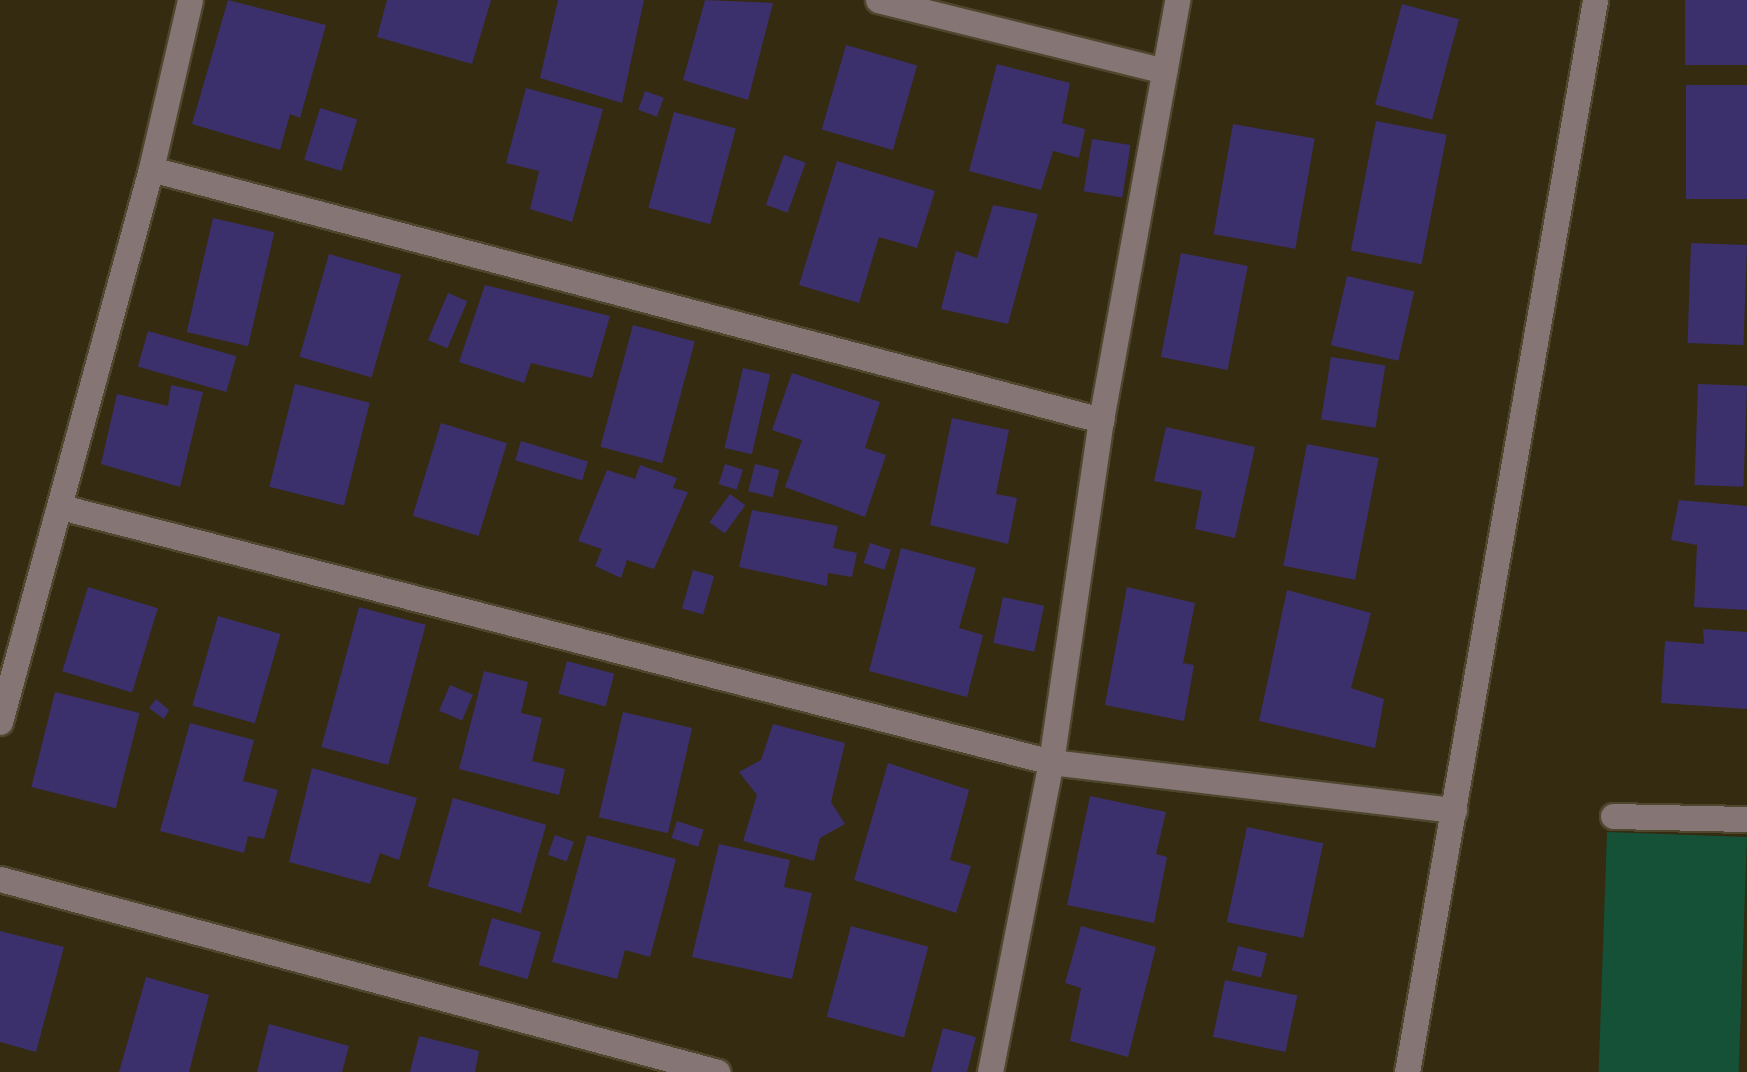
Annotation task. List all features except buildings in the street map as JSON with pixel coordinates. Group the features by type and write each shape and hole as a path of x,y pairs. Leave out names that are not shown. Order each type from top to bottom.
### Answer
{"street":[{"path":"0,722 151,169 190,0"},
{"path":"878,0 1164,71"},
{"path":"990,1072 1051,762 1101,420 1178,0"},
{"path":"1407,1072 1595,0"},
{"path":"151,169 1101,420"},
{"path":"61,507 1051,762 1454,810"},
{"path":"1613,815 1747,819"},
{"path":"0,879 718,1072"}],"green space":[{"path":"1607,832 1747,837 1739,1072 1599,1072"}]}
